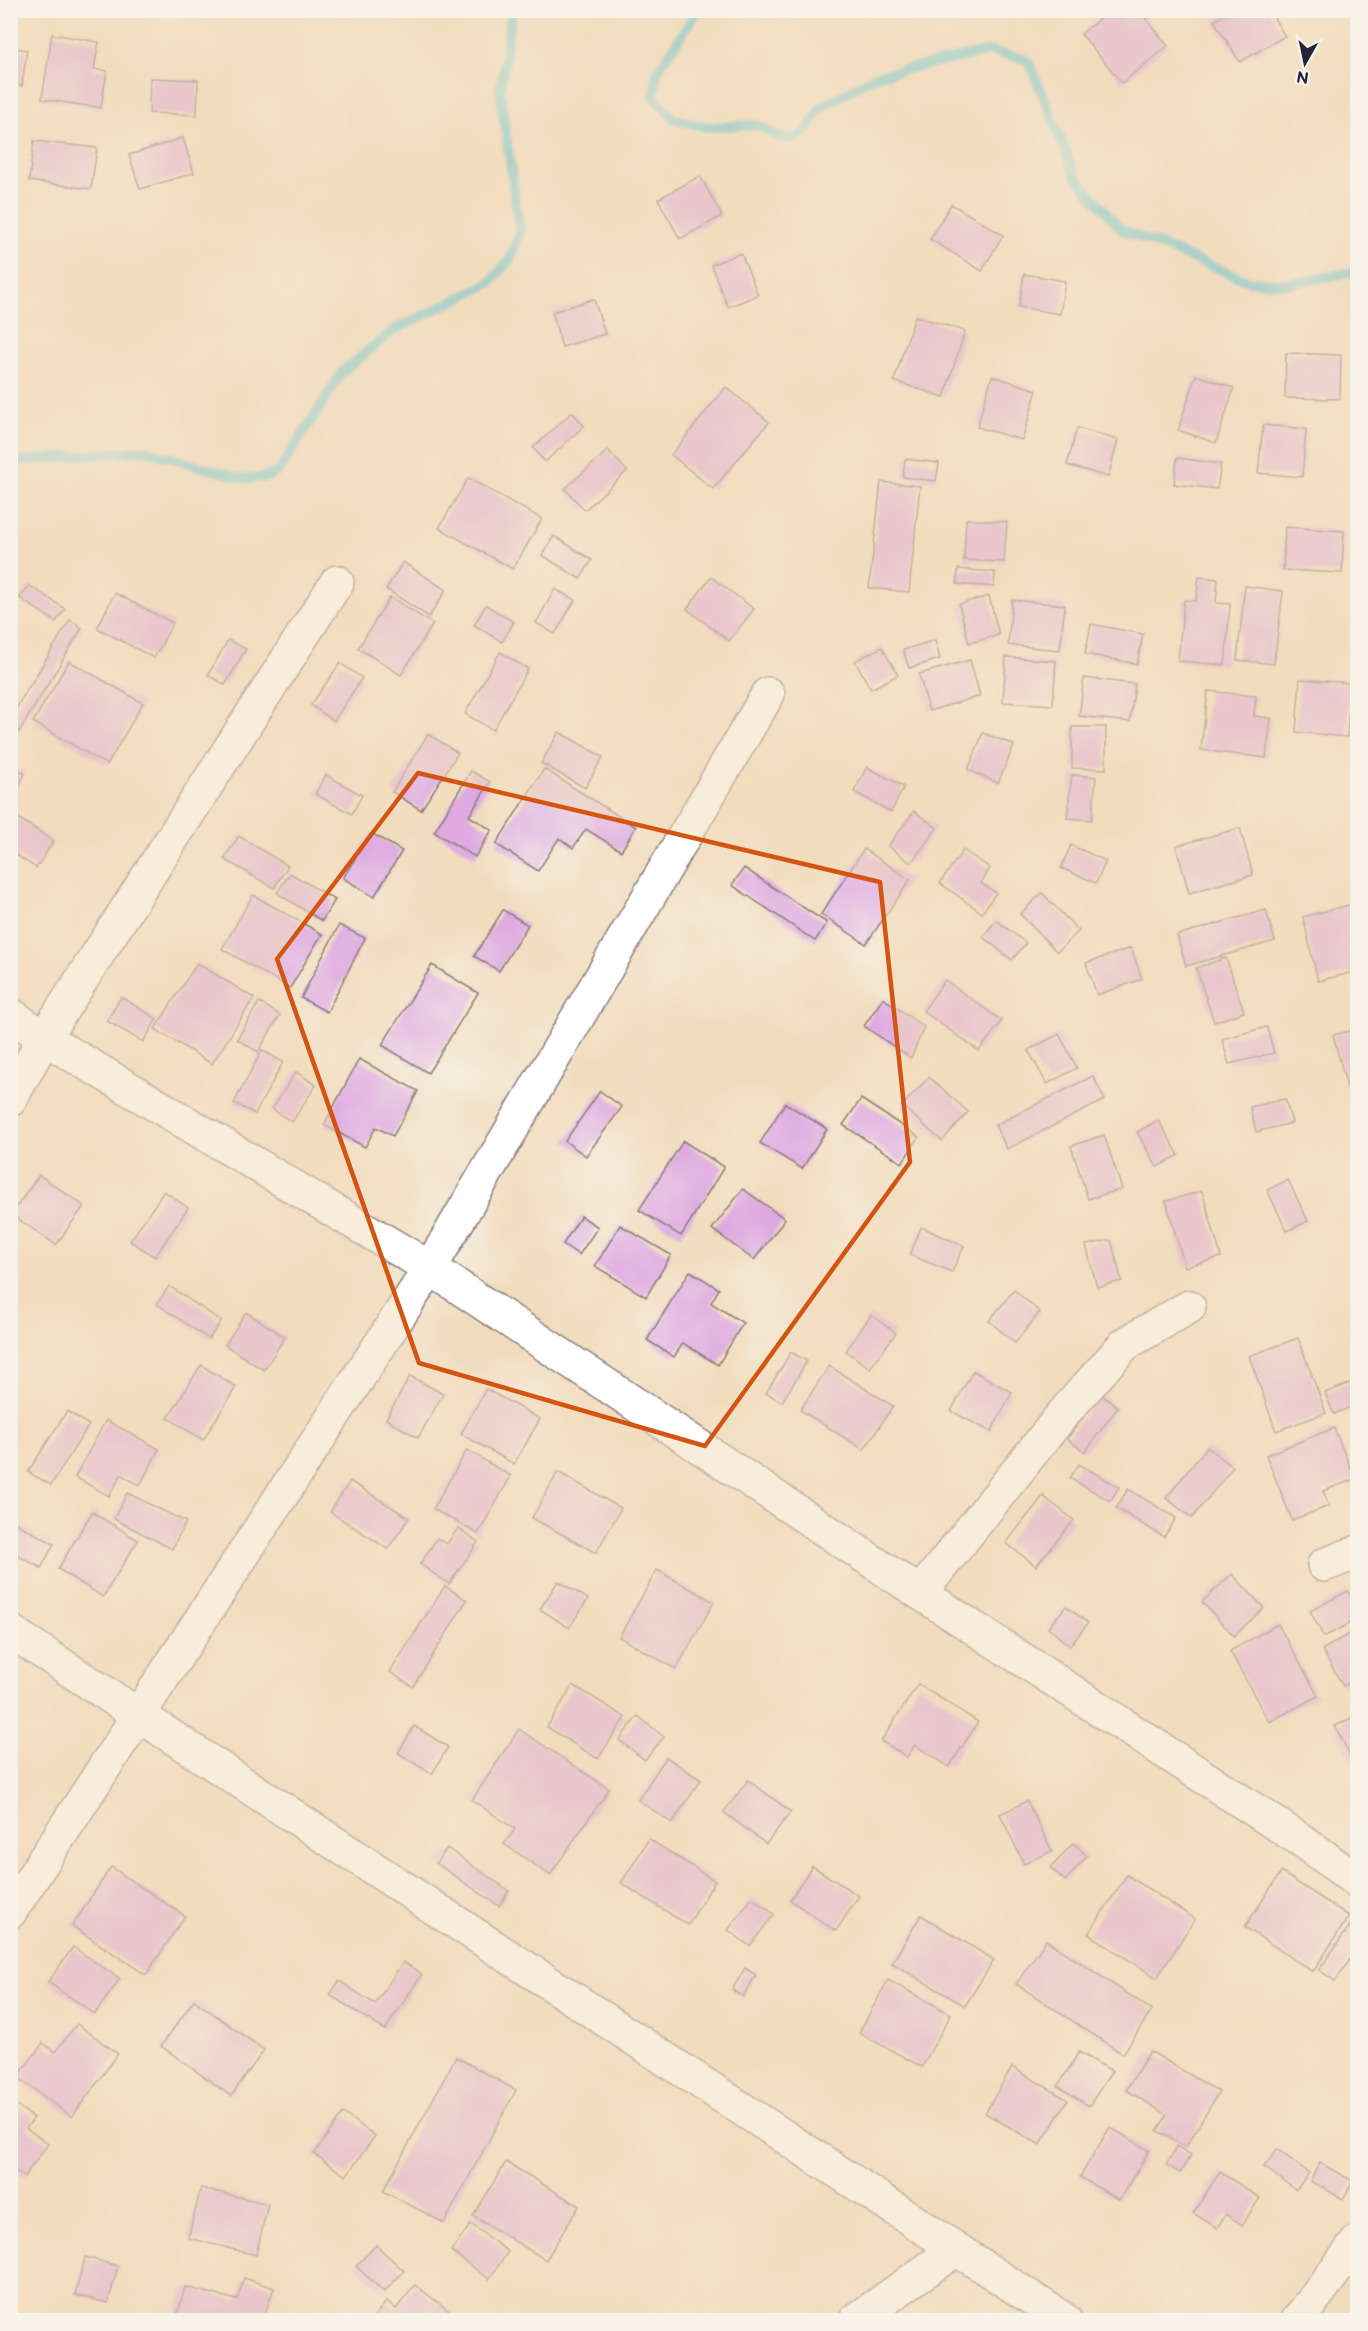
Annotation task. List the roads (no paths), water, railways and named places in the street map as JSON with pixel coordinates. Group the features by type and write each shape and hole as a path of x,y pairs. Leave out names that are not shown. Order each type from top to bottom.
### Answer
{"street":[{"path":"10,1100 44,1038 336,582"},
{"path":"10,1912 430,1268 768,694"},
{"path":"10,1014 44,1038 430,1268 920,1593 1307,1844 1358,1882"},
{"path":"920,1593 1062,1414 1125,1344 1189,1307"},
{"path":"1324,1565 1358,1552"},
{"path":"10,1631 1065,2320"},
{"path":"1298,2320 1358,2241"},
{"path":"856,2320 955,2250"}],"waterway":[{"path":"10,462 144,450 243,479 267,477 279,471 343,371 394,330 490,283 511,258 520,232 500,92 512,10"},
{"path":"698,10 657,72 654,98 675,119 705,127 758,125 779,137 794,139 805,132 822,107 875,76 990,51 1024,59 1030,64 1076,177 1122,230 1248,281 1287,284 1358,271"}]}
